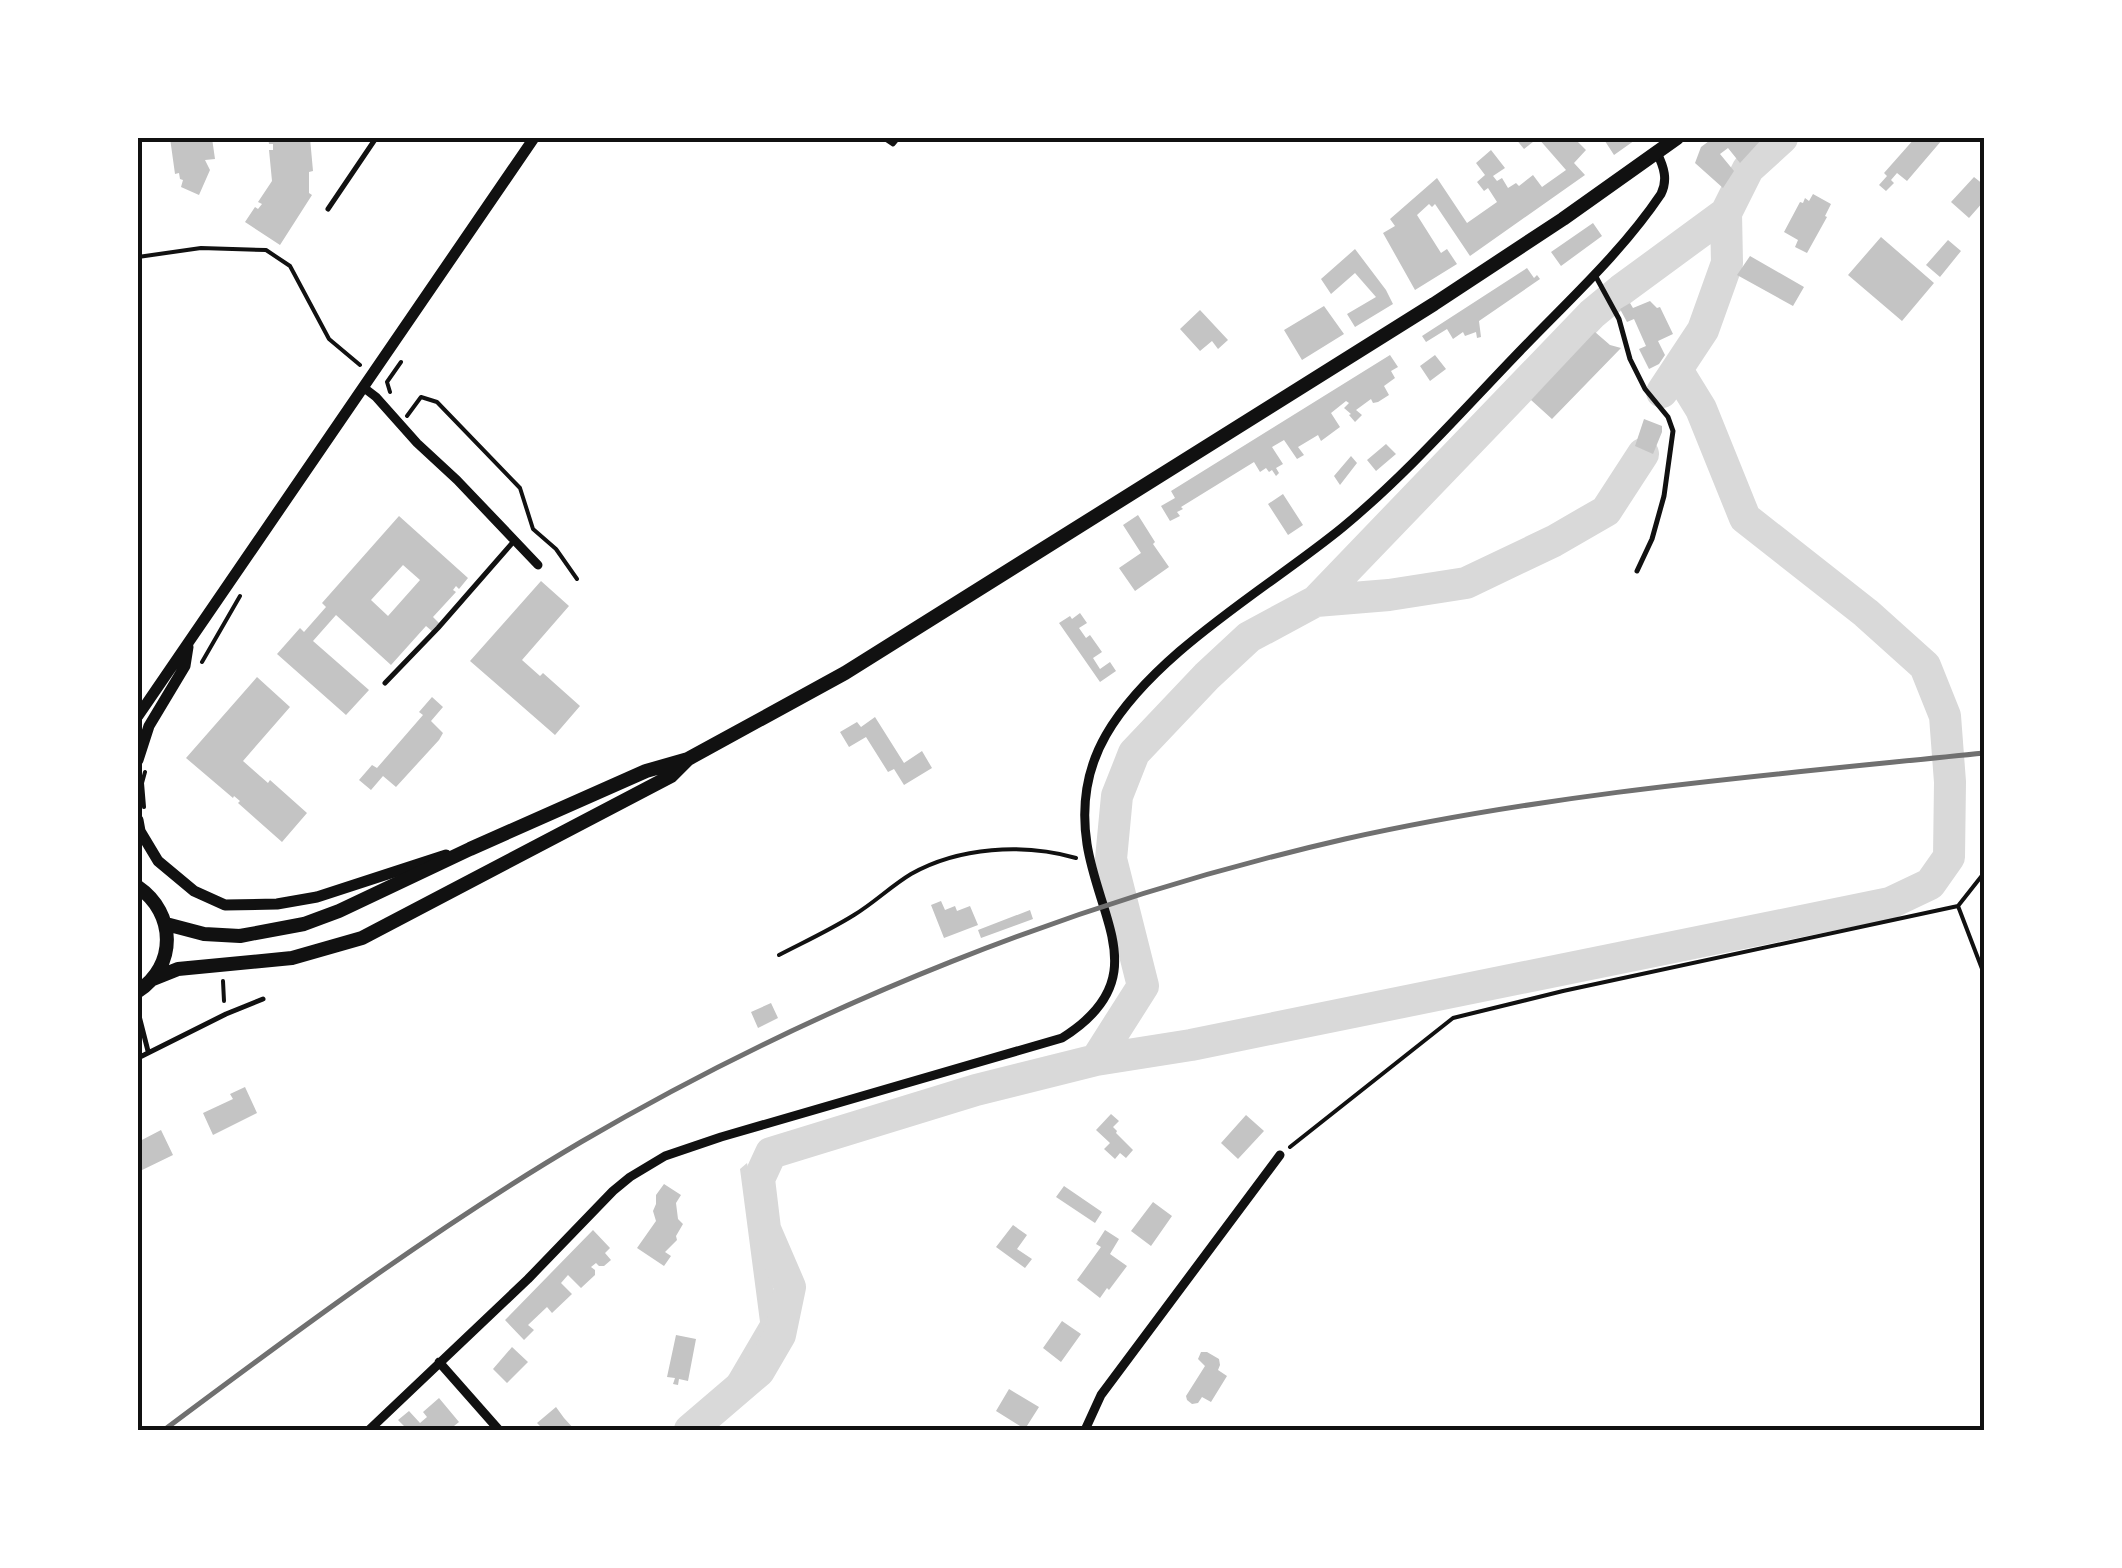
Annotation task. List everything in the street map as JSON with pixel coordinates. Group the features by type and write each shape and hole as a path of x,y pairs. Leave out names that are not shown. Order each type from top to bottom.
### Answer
{"main road":[{"path":"166,924 204,934 240,936 304,924 646,771 688,759 845,673 1463,286 1677,138"},
{"path":"138,991 178,968 292,958 362,938 671,776 688,759"},
{"path":"138,888 161,911 166,924 166,953 153,979"}],"street":[{"path":"138,716 534,138"},
{"path":"368,1430 467,1339 613,1191 666,1156 1062,1038 1091,1018 1104,997 1115,964 1114,937 1090,863 1084,819 1086,786 1099,746 1132,699 1168,662 1345,526 1436,439 1594,274 1661,194 1664,171 1657,153"},
{"path":"363,386 538,565"},
{"path":"141,766 150,726 186,666 188,643"},
{"path":"141,815 140,831 158,861 194,891 225,905 276,904 317,897 470,849"},
{"path":"1085,1430 1101,1395 1280,1156"},
{"path":"439,1362 498,1430"}],"lane":[{"path":"328,210 376,138"},
{"path":"884,138 893,144 898,138"},
{"path":"1594,274 1620,319 1630,360 1645,390 1668,417 1672,431 1664,496 1652,539 1637,571"},
{"path":"385,683 514,541"},
{"path":"138,1058 263,999"},
{"path":"138,1012 148,1051"}],"path":[{"path":"138,257 200,248 266,250 290,266 329,338 372,374"},
{"path":"384,406 391,395 387,382 407,352"},
{"path":"402,424 421,397 437,402 520,488 533,529 556,548 577,579"},
{"path":"196,672 241,594"},
{"path":"141,766 141,815"},
{"path":"779,956 854,915 907,876 932,863 990,850 1055,854 1090,863"},
{"path":"1280,1156 1453,1018 1958,906 1984,873"},
{"path":"1958,906 1984,974"},
{"path":"222,971 226,1014"}],"shaded area":[{"path":"747,1163 772,1276 775,1311 771,1334 727,1405 699,1430 676,1430 719,1392 760,1322 740,1169"}],"building":[{"path":"170,138 212,138 215,159 205,160 210,170 199,195 181,187 183,180 179,173 175,174"},
{"path":"268,138 310,138 312,195 280,245 245,222 255,207 258,209 262,204 258,202 272,181 269,150 273,150 273,144 269,144"},
{"path":"1515,138 1538,138 1524,149"},
{"path":"1538,138 1574,138 1586,150 1574,163 1585,175 1470,256 1435,204 1429,204 1417,215 1441,253 1447,249 1457,264 1415,290 1383,233 1395,226 1390,219 1437,178 1467,223 1497,202 1488,188 1484,191 1477,182 1485,175 1476,163 1491,150 1505,168 1493,176 1497,181 1502,178 1508,188 1516,183 1519,186 1533,175 1542,187 1566,170"},
{"path":"1603,138 1638,138 1614,155"},
{"path":"1713,138 1761,140 1740,163 1728,148 1720,154 1734,171 1723,188 1695,163 1701,147"},
{"path":"1915,138 1942,140 1907,181 1897,173 1886,191 1879,185 1887,176 1884,173"},
{"path":"1974,177 1984,185 1984,201 1969,218 1951,202"},
{"path":"1813,194 1831,204 1807,253 1795,247 1798,240 1784,232 1800,202 1805,198 1809,201"},
{"path":"1593,223 1602,236 1561,266 1551,252"},
{"path":"1881,237 1934,283 1902,321 1848,275"},
{"path":"1948,240 1961,251 1940,277 1926,265"},
{"path":"1355,249 1393,304 1355,327 1347,314 1376,297 1355,273 1331,294 1321,279"},
{"path":"1750,256 1804,287 1793,306 1737,275"},
{"path":"1527,268 1534,278 1537,275 1540,279 1479,321 1481,337 1477,338 1476,332 1465,336 1463,332 1453,339 1447,329 1426,342 1422,336"},
{"path":"1650,301 1660,307 1673,334 1658,341 1665,355 1649,369 1639,349 1646,346 1634,319 1627,322 1620,309 1630,303 1633,308"},
{"path":"1324,306 1344,334 1302,360 1284,330"},
{"path":"1200,310 1228,340 1218,349 1212,341 1200,351 1180,329"},
{"path":"1595,332 1610,345 1621,348 1552,419 1531,400"},
{"path":"1390,355 1398,367 1391,371 1395,378 1384,386 1389,395 1378,402 1371,399 1356,410 1362,415 1355,422 1344,408 1349,403 1346,401 1331,413 1340,427 1321,441 1318,435 1298,447 1304,455 1297,459 1284,440 1272,447 1283,464 1276,468 1276,476 1266,468 1260,472 1254,462 1181,507 1177,512 1180,516 1170,521 1161,506 1175,498 1171,491"},
{"path":"1435,355 1446,369 1430,381 1420,366"},
{"path":"1644,419 1662,426 1653,454 1635,446"},
{"path":"1386,444 1396,454 1376,471 1367,460"},
{"path":"1351,456 1357,463 1340,485 1334,476"},
{"path":"1283,494 1303,525 1288,535 1268,504"},
{"path":"1138,515 1169,567 1135,591 1119,568 1141,553 1123,525"},
{"path":"399,516 468,578 459,589 456,586 456,592 433,617 440,624 433,632 426,626 391,665 336,615 313,641 369,690 346,715 277,654 300,628 304,632 326,607 322,603","holes":["403,565 420,580 388,616 371,600"]},
{"path":"541,581 569,606 522,660 580,706 555,735 470,661"},
{"path":"1080,613 1087,623 1079,628 1086,638 1090,635 1102,652 1093,658 1100,669 1110,662 1116,671 1100,682 1059,623"},
{"path":"257,677 290,707 243,761 307,813 282,842 240,801 186,758"},
{"path":"432,697 443,707 431,721 443,733 439,740 396,787 383,776 371,790 359,780 372,765 377,768 423,715 419,712"},
{"path":"875,717 904,763 922,751 932,768 904,785 894,769 888,772 866,737 849,747 840,732 857,722 861,727"},
{"path":"941,901 945,910 970,906 978,925 944,938 931,905"},
{"path":"1030,910 1033,919 981,938 978,930"},
{"path":"771,1003 778,1018 758,1028 751,1012"},
{"path":"245,1087 257,1113 213,1135 203,1113 233,1099 230,1094"},
{"path":"1111,1114 1119,1121 1113,1127 1116,1133 1133,1150 1126,1158 1120,1153 1115,1159 1104,1149 1110,1143 1096,1130"},
{"path":"1246,1115 1264,1131 1238,1159 1221,1143"},
{"path":"161,1130 173,1155 138,1172 138,1142"},
{"path":"664,1184 681,1195 676,1203 678,1219 683,1224 677,1240 665,1252 671,1256 664,1266 637,1248 656,1221 656,1195"},
{"path":"1064,1186 1102,1212 1095,1223 1056,1197"},
{"path":"1153,1202 1172,1216 1151,1246 1131,1231"},
{"path":"1013,1225 1027,1235 1017,1249 1032,1259 1025,1268 996,1247"},
{"path":"593,1230 610,1248 605,1253 611,1260 604,1266 596,1263 591,1267 595,1275 581,1288 568,1275 561,1283 572,1294 552,1313 547,1307 528,1325 534,1330 524,1340 505,1320"},
{"path":"1105,1230 1119,1239 1110,1254 1127,1266 1100,1298 1077,1280 1101,1247 1096,1244"},
{"path":"1062,1321 1081,1334 1061,1362 1043,1348"},
{"path":"676,1335 696,1339 688,1381 679,1379 678,1385 673,1384 675,1378 667,1377"},
{"path":"512,1347 528,1362 507,1383 493,1369"},
{"path":"1201,1352 1219,1359 1218,1370 1227,1376 1211,1402 1202,1397 1192,1404 1186,1396 1205,1366 1198,1359"},
{"path":"1009,1389 1039,1407 1025,1429 996,1411"},
{"path":"439,1398 459,1422 449,1430 408,1430 398,1420 409,1411 420,1423 427,1417 423,1412"},
{"path":"556,1407 575,1430 544,1430 537,1423"}],"waterway":[{"path":"690,1430 759,1371 780,1335 790,1287 765,1229 759,1179 771,1153 976,1090 1096,1060 1143,986 1111,859 1117,796 1134,753 1249,637 1316,601 1592,314 1726,213 1748,169 1782,138"},
{"path":"1662,392 1703,330 1727,263 1726,213"},
{"path":"1096,1060 1191,1045 1890,903 1930,884 1949,857 1950,782 1945,716 1925,666 1866,613 1745,518 1701,409 1677,370"},
{"path":"1316,601 1466,583 1606,511 1643,454"}],"railway":[{"path":"164,1430 420,1244 581,1142 762,1045 951,962 1048,925 1245,864 1424,823 1583,797 1984,753"}]}
